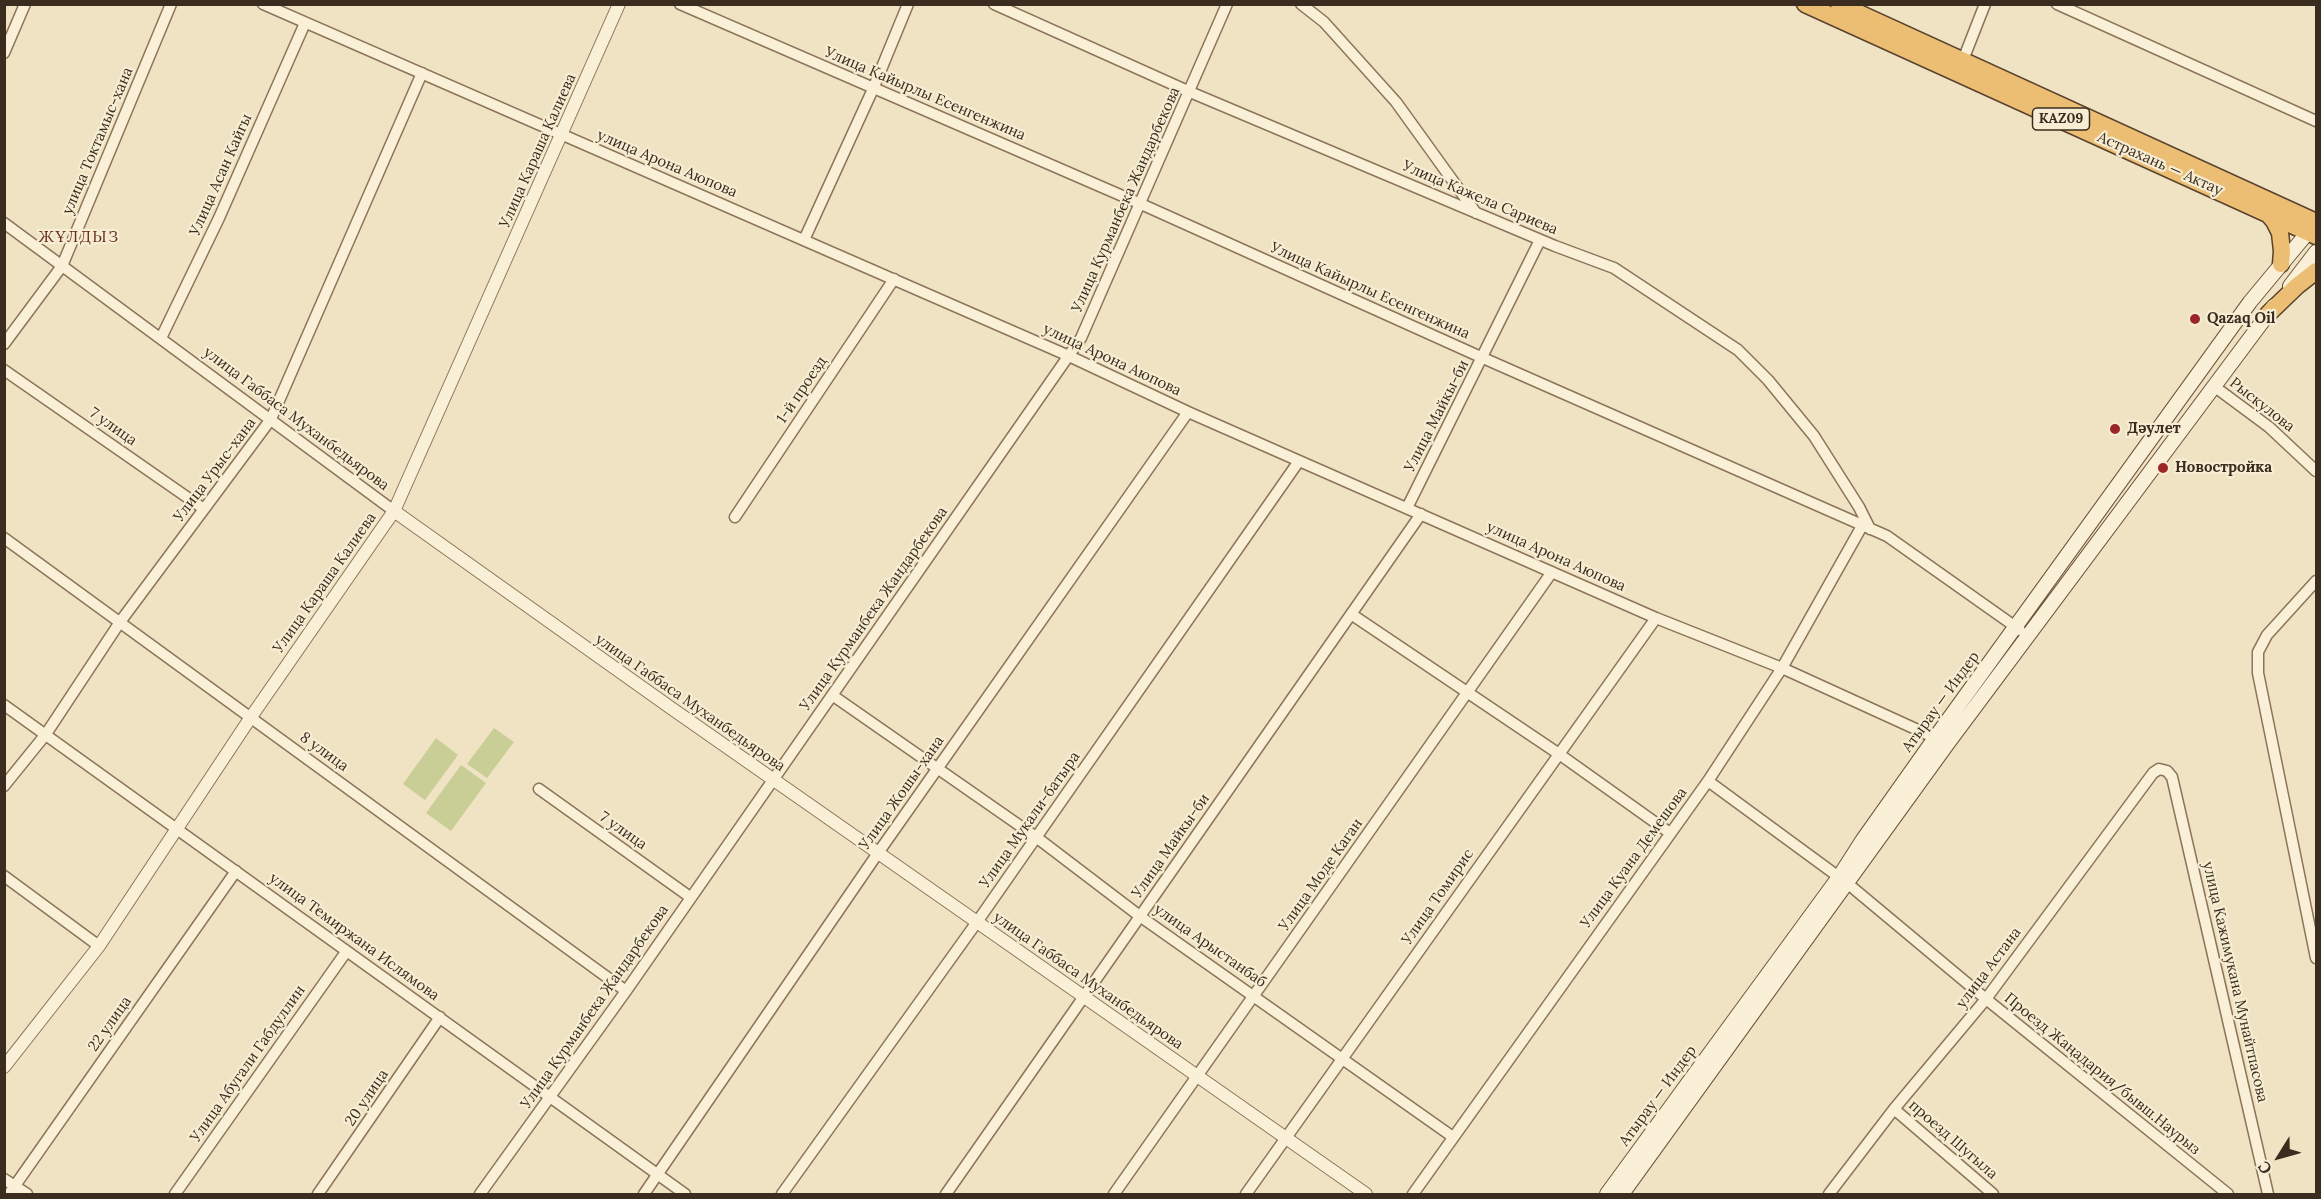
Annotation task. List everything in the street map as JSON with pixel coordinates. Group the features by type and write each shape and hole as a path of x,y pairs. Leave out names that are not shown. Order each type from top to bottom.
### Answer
{"highway":[{"name":"Астрахань — Актау","path":"1805,4 2264,210 2314,228"},
{"name":"Астрахань — Актау","path":"1839,4 2296,212 2314,228"},
{"path":"2296,212 2316,205"},
{"path":"2264,210 2274,221 2280,233 2281,264"},
{"path":"2268,314 2316,271"}],"main road":[{"name":"Атырау — Индер","path":"1622,1194 1942,741 2015,627 2250,302 2314,228"},
{"name":"Атырау — Индер","path":"1942,741 2029,636 2316,252"},
{"name":"Атырау — Индер","path":"1607,1194 1843,880"}],"street":[{"path":"4,53 25,4"},
{"name":"улица Токтамыс-хана","path":"4,344 62,266 171,4"},
{"name":"улица Арона Аюпова","path":"263,4 1069,356 1188,412 1656,618 1782,668 1942,741"},
{"name":"Улица Караша Калиева","path":"4,1067 99,946 251,717 394,511 619,4"},
{"name":"Улица Кайырлы Есенгенжина","path":"680,4 1141,204 1887,536 2029,636"},
{"path":"804,240 873,89 908,4"},
{"name":"Улица Кажела Сариева","path":"994,4 1190,92 1540,240 1614,268 1738,350 1768,380 1814,436 1859,507 1866,528"},
{"name":"Улица Курманбека Жандарбекова","path":"480,1194 626,991 1081,338 1227,4"},
{"path":"1301,4 1324,22 1396,102 1476,213"},
{"path":"1963,60 1985,4"},
{"path":"2056,4 2316,121"},
{"name":"Улица Асан Кайгы","path":"161,338 219,218 305,23"},
{"name":"Улица Урыс-хана","path":"4,786 46,734 120,622 271,419 422,73"},
{"name":"улица Габбаса Муханбедьярова","path":"4,223 394,511 772,779 1366,1194"},
{"name":"Улица Майкы-би","path":"1407,508 1540,240"},
{"name":"1-й проезд","path":"735,517 894,279"},
{"name":"7 улица","path":"4,370 204,509"},
{"name":"Рыскулова","path":"2215,387 2270,426 2316,471"},
{"name":"Улица Жошы-хана","path":"644,1194 937,768 1188,412"},
{"name":"Улица Мукали-батыра","path":"782,1194 977,922 1299,461"},
{"name":"Улица Майкы-би","path":"946,1194 1142,917 1421,514"},
{"name":"Улица Куана Демешова","path":"1413,1194 1708,781 1782,668 1866,528"},
{"name":"8 улица","path":"4,538 626,991"},
{"name":"Улица Моде Каган","path":"1114,1194 1552,572"},
{"path":"2316,581 2267,634 2258,652 2258,673 2316,958"},
{"path":"1351,614 1559,754 1670,833"},
{"name":"Улица Томирис","path":"1246,1194 1656,618"},
{"name":"улица Арыстанбаб","path":"832,695 1036,837 1142,917 1453,1137"},
{"name":"улица Темиржана Ислямова","path":"4,705 685,1194"},
{"name":"улица Астана","path":"1828,1194 1894,1109 1986,999 2153,773 2159,769 2167,771 2172,777"},
{"name":"улица Кажимукана Мунайтпасова","path":"2172,777 2268,1194"},
{"name":"Проезд Жаңадария/бывш.Наурыз","path":"1708,781 1843,880 1986,999 2228,1194"},
{"name":"7 улица","path":"539,789 690,897"},
{"name":"22 улица","path":"12,1190 236,871"},
{"path":"4,876 99,946"},
{"name":"Улица Абугали Габдуллин","path":"175,1194 346,952"},
{"name":"20 улица","path":"318,1194 440,1017"},
{"name":"проезд Шугыла","path":"1894,1109 1993,1194"},
{"path":"4,1179 12,1190 27,1194"}],"green space":[{"path":"494,728 514,742 487,778 467,764"},
{"path":"436,738 458,755 425,800 403,784"},
{"path":"461,765 486,783 451,831 426,813"}],"place":[{"name":"Qazaq Oil","path":"2195,319"},
{"name":"Дәулет","path":"2115,429"},
{"name":"Новостройка","path":"2163,468"}],"district":[{"name":"ЖҰЛДЫЗ","path":"79,237"}]}
